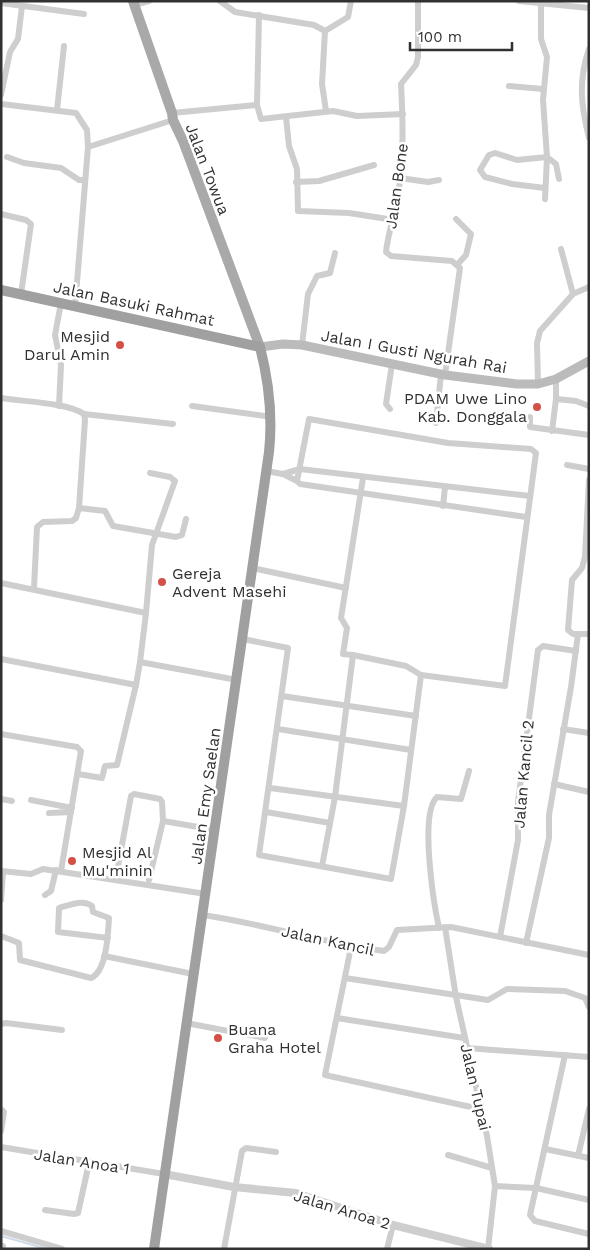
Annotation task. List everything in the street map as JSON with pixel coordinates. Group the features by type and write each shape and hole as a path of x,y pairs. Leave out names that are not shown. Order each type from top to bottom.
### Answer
{"highway":[{"name":"Jalan Basuki Rahmat","path":"1,290 260,347"},
{"name":"Jalan Emy Saelan","path":"154,1249 216,830 266,471 272,417 266,368 260,347"}],"main road":[{"name":"Jalan Towua","path":"134,3 172,116 260,347"},
{"name":"Jalan I Gusti Ngurah Rai","path":"260,347 283,344 302,345 443,374 516,384 538,384 556,379 589,361"}],"street":[{"path":"134,3 149,1"},
{"path":"220,1 231,10 314,25 325,31"},
{"path":"325,31 348,17 351,1"},
{"name":"Jalan Bone","path":"418,1 418,57 416,65 401,84 404,129 400,178 394,220 386,250 387,254 392,256 452,261 457,265"},
{"path":"519,1 589,8"},
{"path":"1,3 84,14"},
{"path":"540,3 541,39 547,57 543,89 547,157 545,198"},
{"path":"1,96 10,52 18,39 22,6"},
{"path":"259,15 257,105 261,119 326,111 357,116 402,114"},
{"path":"325,31 322,84 326,111"},
{"path":"57,110 64,46"},
{"path":"589,49 582,71 580,93 589,138"},
{"path":"509,86 543,89"},
{"path":"1,104 76,113 87,130 88,147 75,307"},
{"path":"88,147 172,116 257,105"},
{"path":"286,117 290,146 297,169 296,182 300,211 349,213 394,220"},
{"path":"545,188 512,184 485,177 480,170 489,155 495,153 517,160 547,157 556,164 559,179"},
{"path":"7,157 24,163 61,168 79,180 85,180"},
{"path":"296,182 319,181 346,171 374,165"},
{"path":"400,178 428,182 439,180"},
{"path":"1,214 28,220 31,224 21,294"},
{"path":"436,423 461,272 457,265 466,255 471,234 456,219"},
{"path":"561,249 574,294"},
{"path":"302,345 310,288 317,276 330,273 335,253"},
{"path":"538,384 539,335 574,294 589,287"},
{"path":"59,406 61,365 54,335 61,303"},
{"path":"390,409 386,404 392,364"},
{"path":"552,431 556,399 556,379"},
{"path":"1,398 59,406 84,414 173,424"},
{"path":"556,399 576,401 589,406"},
{"path":"192,406 272,417"},
{"path":"34,588 37,527 43,522 72,521 79,508 85,446 84,414"},
{"path":"530,417 530,427 589,435"},
{"path":"297,481 309,419 448,443 531,449 536,455 526,517 505,686 421,675 406,666 343,654 347,628 341,618 363,478"},
{"path":"567,465 589,469"},
{"path":"283,474 300,469 363,478 530,496"},
{"path":"266,471 283,474 300,484 526,517"},
{"path":"78,774 101,778 106,766 118,765 140,662 155,535 174,481 170,477 150,473"},
{"path":"589,480 585,557 582,568 572,580 568,630 570,633 589,634"},
{"path":"443,506 445,486"},
{"path":"79,508 105,511 113,526 155,535 181,536 186,518"},
{"path":"582,568 589,565"},
{"path":"252,568 346,588"},
{"path":"1,583 34,588 146,612"},
{"name":"Jalan Kancil 2","path":"526,943 549,838 549,814 578,634"},
{"path":"242,639 288,648 270,788 259,855 390,879 404,806 421,675"},
{"name":"Jalan Kancil 2","path":"500,937 518,840 518,802 538,650 543,646 576,651"},
{"path":"322,866 335,797 353,655"},
{"path":"1,659 136,685"},
{"path":"140,662 237,680"},
{"path":"282,696 416,716"},
{"path":"563,728 589,733"},
{"path":"278,729 411,750"},
{"path":"1,734 77,747 81,751 72,810 58,871 52,890 45,895"},
{"name":"Jalan Tupai","path":"469,771 463,798 458,800 437,797 434,799 430,815 428,841 433,901 442,927 495,1186 488,1249"},
{"name":"Jalan Kancil 2","path":"554,784 589,792"},
{"path":"270,788 404,806"},
{"path":"117,872 132,795 162,800 163,821 149,880"},
{"path":"1,799 12,801"},
{"path":"31,800 72,810"},
{"path":"49,813 72,810"},
{"path":"266,812 330,823"},
{"path":"163,821 216,830"},
{"path":"1,900 2,871 31,874 44,868 206,894"},
{"path":"1,936 19,943 20,960 89,978 97,974 104,956 108,938 109,918 93,912 91,904 78,903 59,908 58,932 108,938"},
{"name":"Jalan Kancil","path":"203,915 249,922 351,947 384,952 389,947 397,930 442,927 589,955"},
{"path":"351,947 325,1075 480,1109"},
{"path":"104,956 194,974"},
{"path":"345,978 456,997 488,1000 507,989 565,991 585,998 589,1007"},
{"path":"337,1018 464,1038"},
{"path":"1,1024 6,1022 62,1030"},
{"path":"186,1023 265,1038"},
{"path":"467,1048 589,1057"},
{"path":"565,1055 531,1218 589,1234"},
{"path":"1,1109 4,1112 1,1130"},
{"path":"578,1156 589,1110"},
{"name":"Jalan Anoa 1","path":"1,1147 164,1174"},
{"path":"224,1249 234,1187 243,1148 276,1152"},
{"path":"545,1149 589,1158"},
{"path":"448,1156 492,1168"},
{"path":"45,1210 78,1213 89,1163"},
{"name":"Jalan Anoa 2","path":"164,1174 234,1187 296,1193 393,1224 488,1249"},
{"path":"495,1186 536,1188 589,1200"},
{"path":"387,1249 393,1224"},
{"path":"1,1231 62,1249"}],"waterway":[{"path":"1,1236 47,1249"}],"place":[{"name":"Mesjid Darul Amin","path":"120,345"},
{"name":"PDAM Uwe Lino Kab. Donggala","path":"537,407"},
{"name":"Gereja Advent Masehi","path":"162,582"},
{"name":"Mesjid Al Mu'minin","path":"72,861"},
{"name":"Buana Graha Hotel","path":"218,1038"}]}
